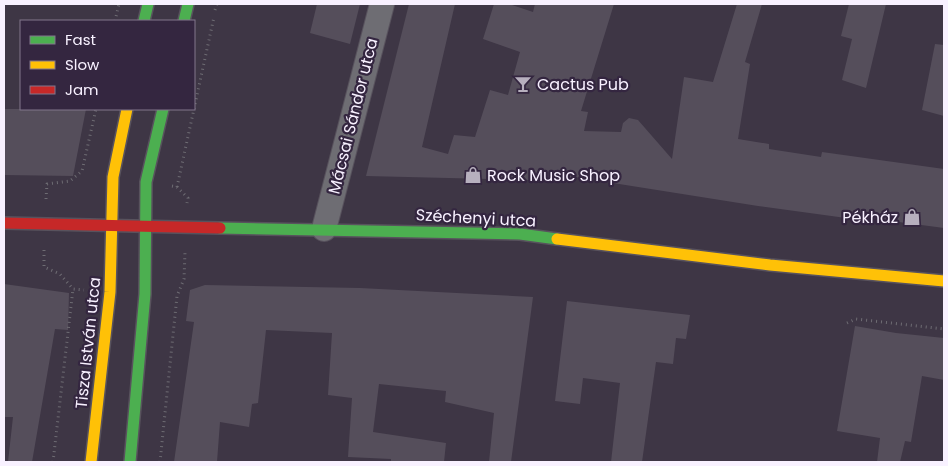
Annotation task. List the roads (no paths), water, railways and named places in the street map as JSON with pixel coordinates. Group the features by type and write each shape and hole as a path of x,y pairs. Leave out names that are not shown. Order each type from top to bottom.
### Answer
{"street":[{"path":"144,20 148,4"},
{"path":"184,20 188,4"},
{"name":"Mácsai Sándor utca","path":"324,228 382,4"},
{"name":"Tisza István utca","path":"91,462 110,292 114,226 113,177 127,110"},
{"path":"130,462 145,294 146,182 163,110"},
{"name":"Széchenyi utca","path":"4,224 324,228 520,234 770,265 944,281"}],"place":[{"name":"Cactus Pub","path":"523,84"},
{"name":"Rock Music Shop","path":"473,175"},
{"name":"Pékház","path":"912,217"}]}
